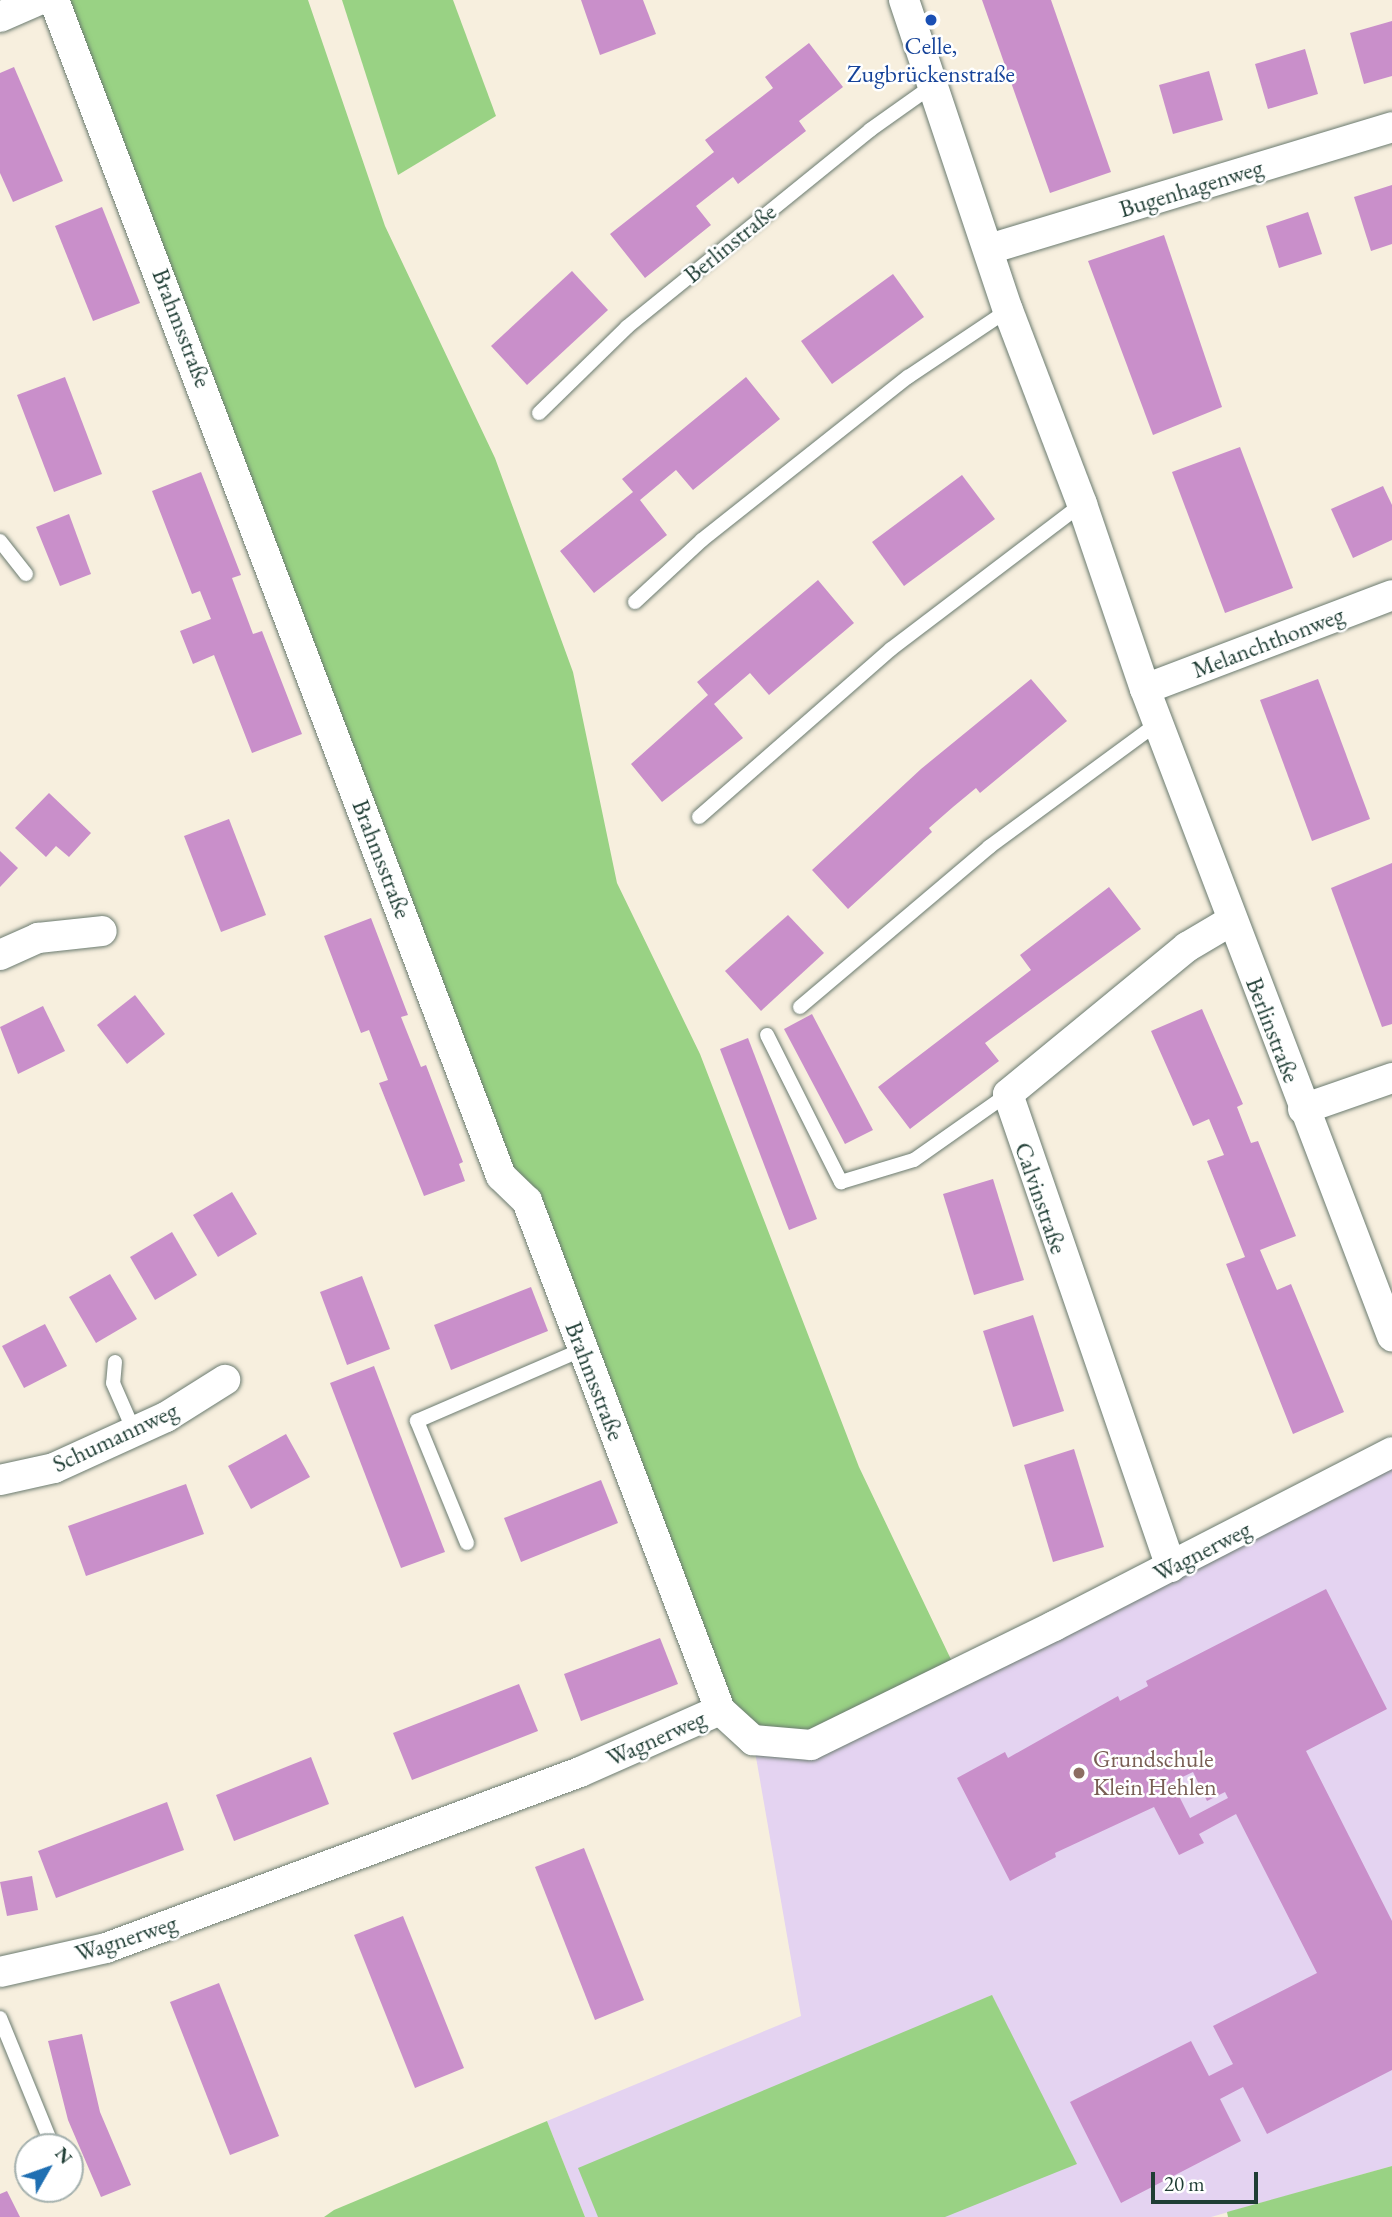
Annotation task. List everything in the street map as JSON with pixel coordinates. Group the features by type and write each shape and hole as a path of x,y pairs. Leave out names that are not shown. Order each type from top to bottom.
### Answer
{"street":[{"path":"0,17 39,0"},
{"name":"Brahmsstraße","path":"54,0 501,1176 527,1201 720,1710"},
{"name":"Berlinstraße","path":"904,0 1008,310 1082,504 1145,689 1303,1110 1392,1336"},
{"name":"Bugenhagenweg","path":"989,249 1392,127"},
{"name":"Melanchthonweg","path":"1145,689 1392,594"},
{"path":"1008,1094 1187,947 1231,921"},
{"path":"0,956 38,938 102,931"},
{"path":"1303,1110 1392,1078"},
{"name":"Calvinstraße","path":"1008,1094 1171,1567"},
{"name":"Schumannweg","path":"0,1480 54,1468 134,1431 225,1380"},
{"name":"Wagnerweg","path":"0,1972 106,1948 580,1772 720,1710 753,1740 811,1745 1171,1567 1392,1452"}],"lane":[{"name":"Berlinstraße","path":"539,413 627,327 870,130 932,86"},
{"path":"635,602 702,540 908,377 1008,310"},
{"path":"699,817 891,649 1082,504"},
{"path":"0,541 26,574"},
{"path":"800,1007 989,847 1158,723"},
{"path":"767,1035 841,1182 914,1160 1008,1094"},
{"path":"467,1543 417,1421 583,1349"},
{"path":"115,1362 113,1383 134,1431"},
{"path":"0,2018 47,2133"}],"shaded area":[{"path":"1392,1452 1392,2166 1211,2217 585,2217 547,2121 801,2016 753,1740 811,1744"}],"green space":[{"path":"54,0 308,0 385,226 495,458 573,672 617,883 700,1054 859,1467 957,1672 811,1745 753,1740 720,1710 501,1176"},
{"path":"342,0 453,0 496,116 398,175"},
{"path":"992,1995 1077,2164 945,2217 598,2217 578,2168"},
{"path":"547,2121 585,2217 324,2217 334,2210"},
{"path":"1392,2166 1392,2217 1228,2217 1227,2212"}],"building":[{"path":"581,0 643,0 656,34 600,55"},
{"path":"982,0 1051,0 1111,172 1050,193"},
{"path":"1392,21 1392,76 1364,84 1350,33"},
{"path":"809,43 843,87 799,121 806,131 738,184 733,177 696,206 711,225 645,278 610,234 714,152 705,140 773,88 765,77"},
{"path":"1305,49 1318,94 1268,109 1255,64"},
{"path":"14,67 63,181 13,202 0,173 0,73"},
{"path":"1209,71 1223,120 1173,134 1159,85"},
{"path":"1392,185 1392,244 1371,251 1354,197"},
{"path":"102,207 140,303 93,321 55,226"},
{"path":"1308,212 1322,254 1279,268 1266,226"},
{"path":"1164,235 1222,407 1153,435 1088,261"},
{"path":"572,271 608,310 527,385 491,346"},
{"path":"893,274 924,317 832,384 801,341"},
{"path":"65,377 102,474 54,492 17,395"},
{"path":"746,377 780,419 693,490 676,470 640,500 667,535 594,593 560,551 633,492 622,479"},
{"path":"1240,447 1293,588 1225,613 1172,472"},
{"path":"201,472 241,575 232,578 253,634 262,631 302,734 252,753 214,655 193,664 180,631 211,619 200,591 192,594 152,491"},
{"path":"962,475 995,519 904,586 872,542"},
{"path":"1383,486 1392,505 1392,540 1353,558 1331,509"},
{"path":"69,514 91,574 60,586 36,527"},
{"path":"818,580 854,623 769,695 750,673 714,704 743,738 662,802 631,764 708,695 697,682"},
{"path":"1031,679 1067,721 980,793 976,788 953,807 929,828 932,832 848,909 812,870 921,769"},
{"path":"1318,679 1370,819 1312,841 1260,700"},
{"path":"49,793 91,833 69,857 56,846 46,857 15,828"},
{"path":"229,819 266,915 221,932 184,836"},
{"path":"0,851 18,868 0,887"},
{"path":"1392,863 1392,1024 1382,1027 1331,888"},
{"path":"1109,887 1141,929 985,1043 999,1061 910,1129 878,1087 1031,970 1020,955"},
{"path":"788,915 824,953 761,1011 725,971"},
{"path":"371,918 408,1015 401,1017 421,1067 426,1065 463,1162 459,1164 465,1181 424,1196 379,1083 388,1080 369,1030 361,1033 324,936"},
{"path":"135,995 165,1034 127,1064 97,1025"},
{"path":"43,1006 65,1051 18,1074 0,1027"},
{"path":"1202,1009 1243,1104 1237,1107 1251,1143 1258,1141 1296,1236 1260,1250 1277,1290 1291,1284 1344,1412 1293,1434 1226,1264 1245,1257 1207,1161 1224,1155 1209,1119 1193,1126 1151,1031"},
{"path":"812,1014 873,1130 845,1144 784,1029"},
{"path":"748,1038 817,1219 789,1230 720,1049"},
{"path":"993,1179 1024,1280 974,1295 943,1194"},
{"path":"232,1192 257,1234 218,1257 193,1215"},
{"path":"172,1232 197,1275 155,1300 130,1257"},
{"path":"110,1274 137,1319 96,1343 69,1297"},
{"path":"362,1276 390,1349 347,1365 320,1292"},
{"path":"531,1287 548,1331 451,1370 434,1325"},
{"path":"1033,1315 1064,1411 1013,1427 983,1331"},
{"path":"45,1324 67,1366 24,1388 2,1346"},
{"path":"374,1366 445,1552 401,1568 330,1383"},
{"path":"286,1434 310,1477 251,1509 228,1466"},
{"path":"1074,1449 1104,1547 1053,1562 1024,1465"},
{"path":"601,1480 618,1523 521,1562 504,1518"},
{"path":"186,1484 204,1534 86,1576 68,1526"},
{"path":"1326,1589 1387,1709 1306,1751 1392,1921 1392,2070 1267,2134 1243,2087 1220,2099 1241,2141 1121,2203 1070,2102 1191,2041 1209,2076 1233,2064 1213,2026 1317,1973 1236,1814 1199,1834 1204,1843 1179,1855 1154,1807 1055,1853 1056,1857 1010,1881 957,1778 1005,1752 1008,1758 1118,1696 1120,1701 1148,1686 1146,1681","holes":["1193,1772 1207,1801 1225,1792 1228,1798 1190,1818 1172,1782"]},
{"path":"660,1638 678,1684 581,1721 564,1674"},
{"path":"519,1684 538,1731 412,1780 393,1733"},
{"path":"311,1757 329,1804 234,1841 216,1795"},
{"path":"167,1802 184,1850 56,1898 38,1851"},
{"path":"584,1848 644,2000 595,2020 535,1867"},
{"path":"32,1876 38,1910 7,1916 0,1882"},
{"path":"403,1916 464,2068 415,2088 354,1935"},
{"path":"219,1983 279,2136 230,2155 170,2002"},
{"path":"82,2034 100,2112 131,2185 101,2197 84,2157 84,2133 74,2133 68,2120 48,2041"},
{"path":"7,2191 20,2217 0,2217 0,2194"}],"place":[{"name":"Celle, Zugbrückenstraße","path":"931,20"},
{"name":"Grundschule Klein Hehlen","path":"1079,1773"}]}
